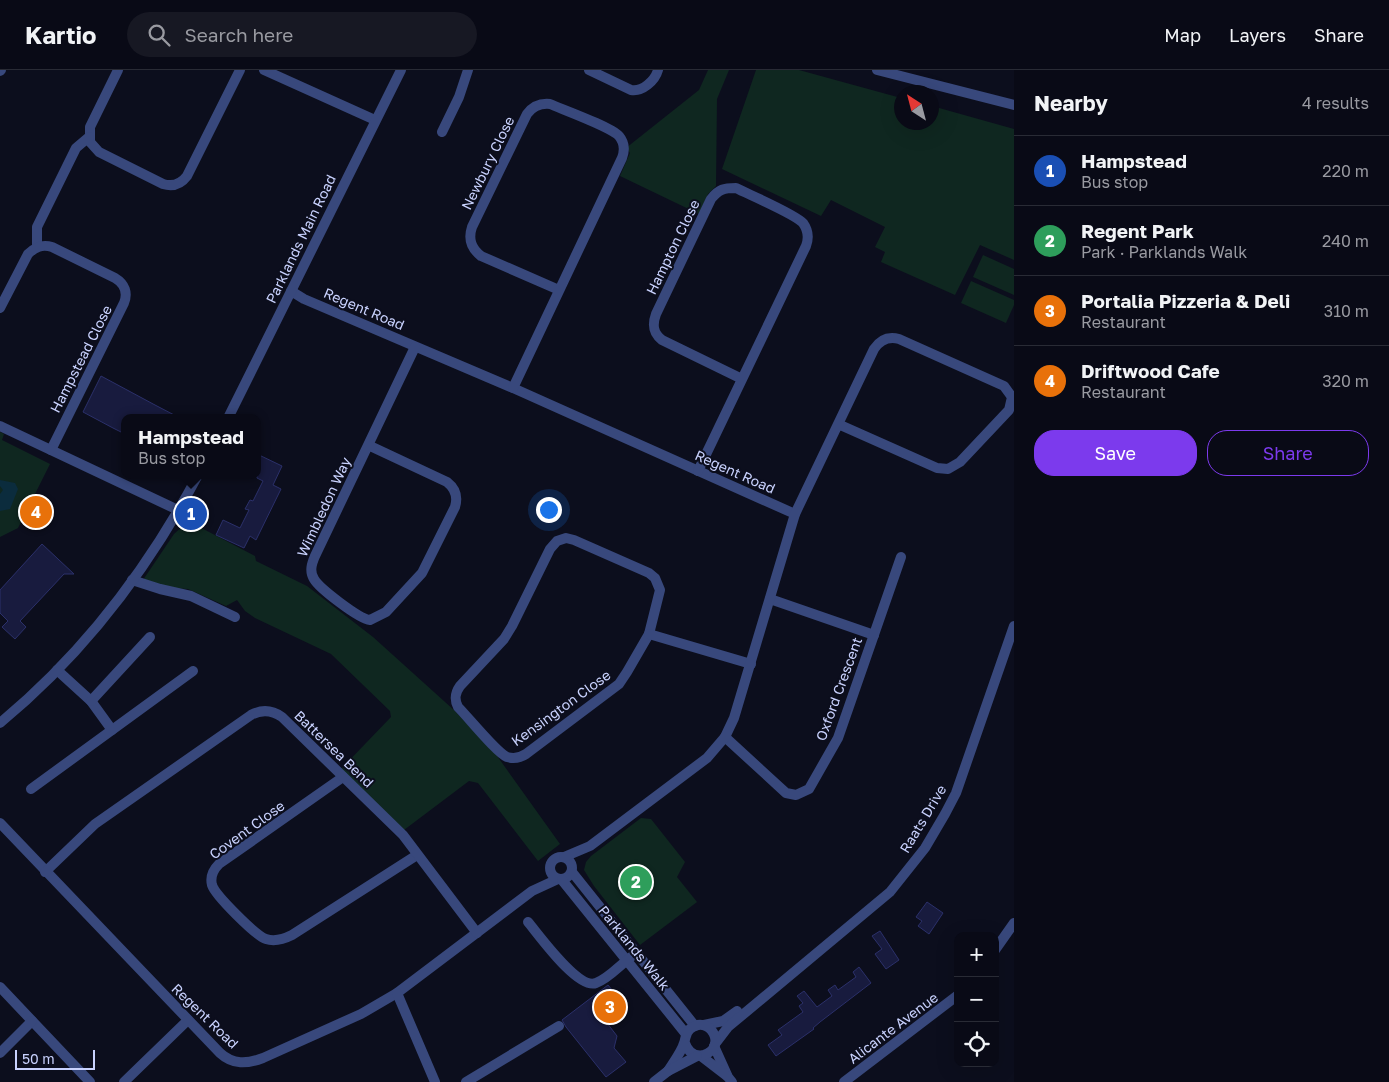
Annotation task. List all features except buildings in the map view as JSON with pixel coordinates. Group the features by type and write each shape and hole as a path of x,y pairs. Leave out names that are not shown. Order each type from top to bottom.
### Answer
{"street":[{"path":"118,70 90,127 89,137 92,146 98,152 163,184 171,185 180,183 188,176 240,70"},
{"path":"264,70 375,120"},
{"path":"442,132 459,97 468,70"},
{"path":"589,70 630,90 636,90 654,79 658,70"},
{"path":"877,70 904,73 1014,105"},
{"name":"Parklands Main Road","path":"230,414 400,71"},
{"name":"Newbury Close","path":"512,388 559,290 622,158 624,149 622,140 614,132 546,104 534,107 527,114 472,227 470,239 474,249 481,256 559,290"},
{"path":"0,308 28,254 37,247 37,227 76,148 89,137"},
{"name":"Hampton Close","path":"698,471 806,246 808,235 805,226 799,219 736,188 725,188 716,192 711,199 653,324 656,333 662,340 742,378"},
{"name":"Hampstead Close","path":"37,247 52,247 118,280 124,286 126,294 124,303 51,450"},
{"name":"Regent Road","path":"291,291 795,514"},
{"path":"590,846 566,879 560,880 552,875 550,867 556,858 564,857 590,846 707,758 725,737 734,718 751,664 795,514 838,424 874,349 880,341 889,338 899,339 1004,386 1012,397 1009,410 960,462 948,469 937,468 838,424"},
{"name":"Wimbledon Way","path":"368,445 448,482 454,488 456,498 454,507 422,573 386,612 370,620 358,616 320,586 314,579 311,566 368,445 415,346"},
{"path":"0,426 178,510"},
{"path":"0,723 57,670 101,620 132,580 178,510 196,479"},
{"name":"Kensington Close","path":"562,539 574,540 648,573 655,578 660,594 649,634 628,672 619,684 523,756 515,758 503,755 458,708 456,703 458,689 504,639 550,549 562,539"},
{"name":"Oxford Crescent","path":"725,737 786,793 796,795 805,792 838,738 901,557"},
{"path":"132,580 191,596 235,617"},
{"name":"Oxford Crescent","path":"770,599 874,636"},
{"name":"Raats Drive","path":"715,1045 728,1026 890,892 925,848 959,785 1014,626"},
{"path":"649,634 751,664"},
{"path":"91,701 150,638"},
{"path":"57,670 91,701 112,730"},
{"path":"31,789 193,670"},
{"name":"Battersea Bend","path":"45,872 95,824 251,715 259,712 273,712 282,717 403,835 477,932"},
{"name":"Covent Close","path":"344,777 219,864 213,871 211,880 215,892 255,933 266,939 279,940 292,935 417,855"},
{"name":"Regent Road","path":"0,823 224,1058 236,1062 250,1062 361,1014 396,993 532,891 560,880"},
{"path":"564,857 570,861 573,870"},
{"name":"Regent Road","path":"532,891 550,867"},
{"name":"Parklands Walk","path":"573,870 700,1026"},
{"name":"Parklands Walk","path":"560,880 626,960 685,1038"},
{"path":"528,922 569,970 584,983 595,984 638,952"},
{"path":"999,944 1014,922"},
{"name":"Raats Drive","path":"700,1026 723,1022 786,977"},
{"path":"0,988 90,1082"},
{"path":"396,993 436,1082"},
{"name":"Alicante Avenue","path":"844,1082 954,998"},
{"path":"124,1082 188,1020"},
{"path":"0,1053 32,1021"},
{"path":"466,1082 559,1026"},
{"path":"668,1071 685,1038 700,1026 714,1032 715,1045 730,1080"},
{"path":"685,1038 689,1051 699,1056 730,1080"},
{"path":"654,1082 668,1071 709,1053 715,1045"}],"green space":[{"path":"708,70 729,70 717,99 716,186 708,194 699,214 620,176 630,153 626,148 699,90"},
{"path":"756,70 799,70 894,96 894,130 939,130 939,108 1014,129 1014,260 980,245 955,295 881,262 885,252 875,247 885,227 831,200 821,216 722,169"},
{"path":"983,255 1014,269 1014,295 973,277"},
{"path":"971,281 1014,300 1014,305 1006,323 961,303"},
{"path":"0,432 4,434 2,440 50,464 18,528 0,537"},
{"path":"188,521 255,556 256,561 307,586 373,637 455,711 495,753 560,844 538,861 478,783 469,781 404,830 341,769 391,717 390,711 331,654 255,618 245,611 237,600 226,606 188,589 171,588 143,580 174,534"},
{"path":"641,818 651,819 685,862 677,877 697,902 640,945 594,886 584,870 586,862 591,856"}],"water":[{"path":"0,480 15,483 18,489 10,509 0,511 0,494 3,490 0,486"}],"place":[{"name":"Driftwood Cafe","path":"36,512"},
{"name":"Hampstead","path":"191,514"},
{"name":"Regent Park","path":"636,882"},
{"name":"Portalia Pizzeria & Deli","path":"610,1007"}]}
